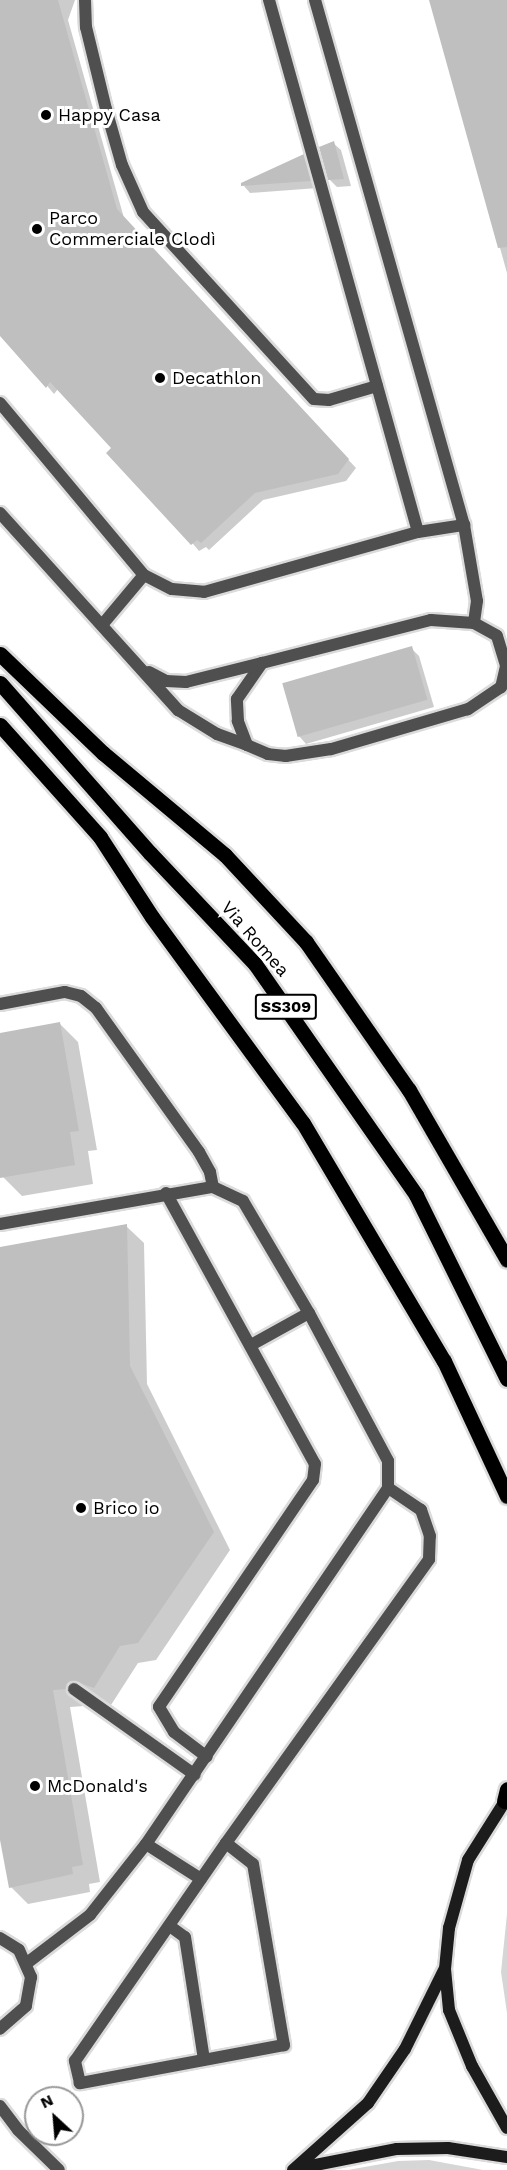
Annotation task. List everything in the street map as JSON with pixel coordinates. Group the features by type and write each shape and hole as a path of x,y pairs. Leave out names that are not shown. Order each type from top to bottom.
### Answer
{"main road":[{"path":"0,654 104,753 225,855 306,942 409,1090 507,1260"},
{"name":"Via Romea","path":"0,683 150,853 255,964 416,1195 507,1379"},
{"path":"0,725 100,837 152,918 303,1123 444,1361 507,1496"},
{"path":"506,1796 468,1860 449,1928 445,1969 449,2010 472,2066 507,2128"},
{"path":"294,2170 368,2103 405,2049 445,1969"},
{"path":"294,2170 397,2149 448,2148 507,2157"}],"lane":[{"path":"85,0 86,27 106,109 122,165 143,212 314,399 329,400 377,386"},
{"path":"269,0 418,532"},
{"path":"315,0 464,525 477,601 474,622"},
{"path":"0,403 144,575 172,589 204,592 418,532 464,525"},
{"path":"0,513 178,710 217,734 268,754 286,756 331,749 468,709 501,687"},
{"path":"102,625 144,575"},
{"path":"140,666 166,681 186,682 431,620 474,622 497,636 506,666 501,687 507,699"},
{"path":"247,745 238,721 237,699 262,663"},
{"path":"0,1004 65,992 81,996 96,1008 112,1025 199,1152 213,1187"},
{"path":"0,1224 166,1193 213,1187 243,1201 309,1313 379,1440 388,1461 388,1488 146,1844 90,1915 27,1963"},
{"path":"166,1193 315,1464 313,1480 159,1707 174,1732 207,1757"},
{"path":"251,1345 309,1313"},
{"path":"226,1844 253,1864 284,2045 80,2083 75,2061 171,1927 201,1879 429,1559 430,1536 421,1510 388,1488"},
{"path":"74,1689 195,1775"},
{"path":"146,1844 201,1879"},
{"path":"171,1927 185,1937 204,2060"},
{"path":"0,1938 19,1950 27,1963 31,1992 26,2006 0,2029"},
{"path":"0,2106 18,2130 59,2170"}],"shaded area":[{"path":"507,1914 507,2013 501,1972"},
{"path":"429,2160 483,2170 348,2170 398,2161"}],"building":[{"path":"0,0 58,0 117,209 349,459 338,474 255,493 201,543 197,540 191,545 106,453 111,448 50,382 46,388 0,336"},
{"path":"429,0 507,0 507,247 498,248"},
{"path":"334,141 344,179 328,180 319,147"},
{"path":"304,154 311,181 241,186 241,183"},
{"path":"412,646 427,700 298,737 282,683"},
{"path":"60,1022 79,1131 70,1132 75,1165 0,1178 0,1033"},
{"path":"127,1224 130,1366 214,1532 138,1643 120,1646 94,1688 74,1681 66,1689 53,1690 83,1865 72,1867 73,1874 9,1888 0,1840 0,1247"}],"place":[{"name":"Happy Casa","path":"46,115"},
{"name":"Parco Commerciale Clodì","path":"37,229"},
{"name":"Decathlon","path":"160,378"},
{"name":"Brico io","path":"81,1508"},
{"name":"McDonald's","path":"35,1786"}]}
